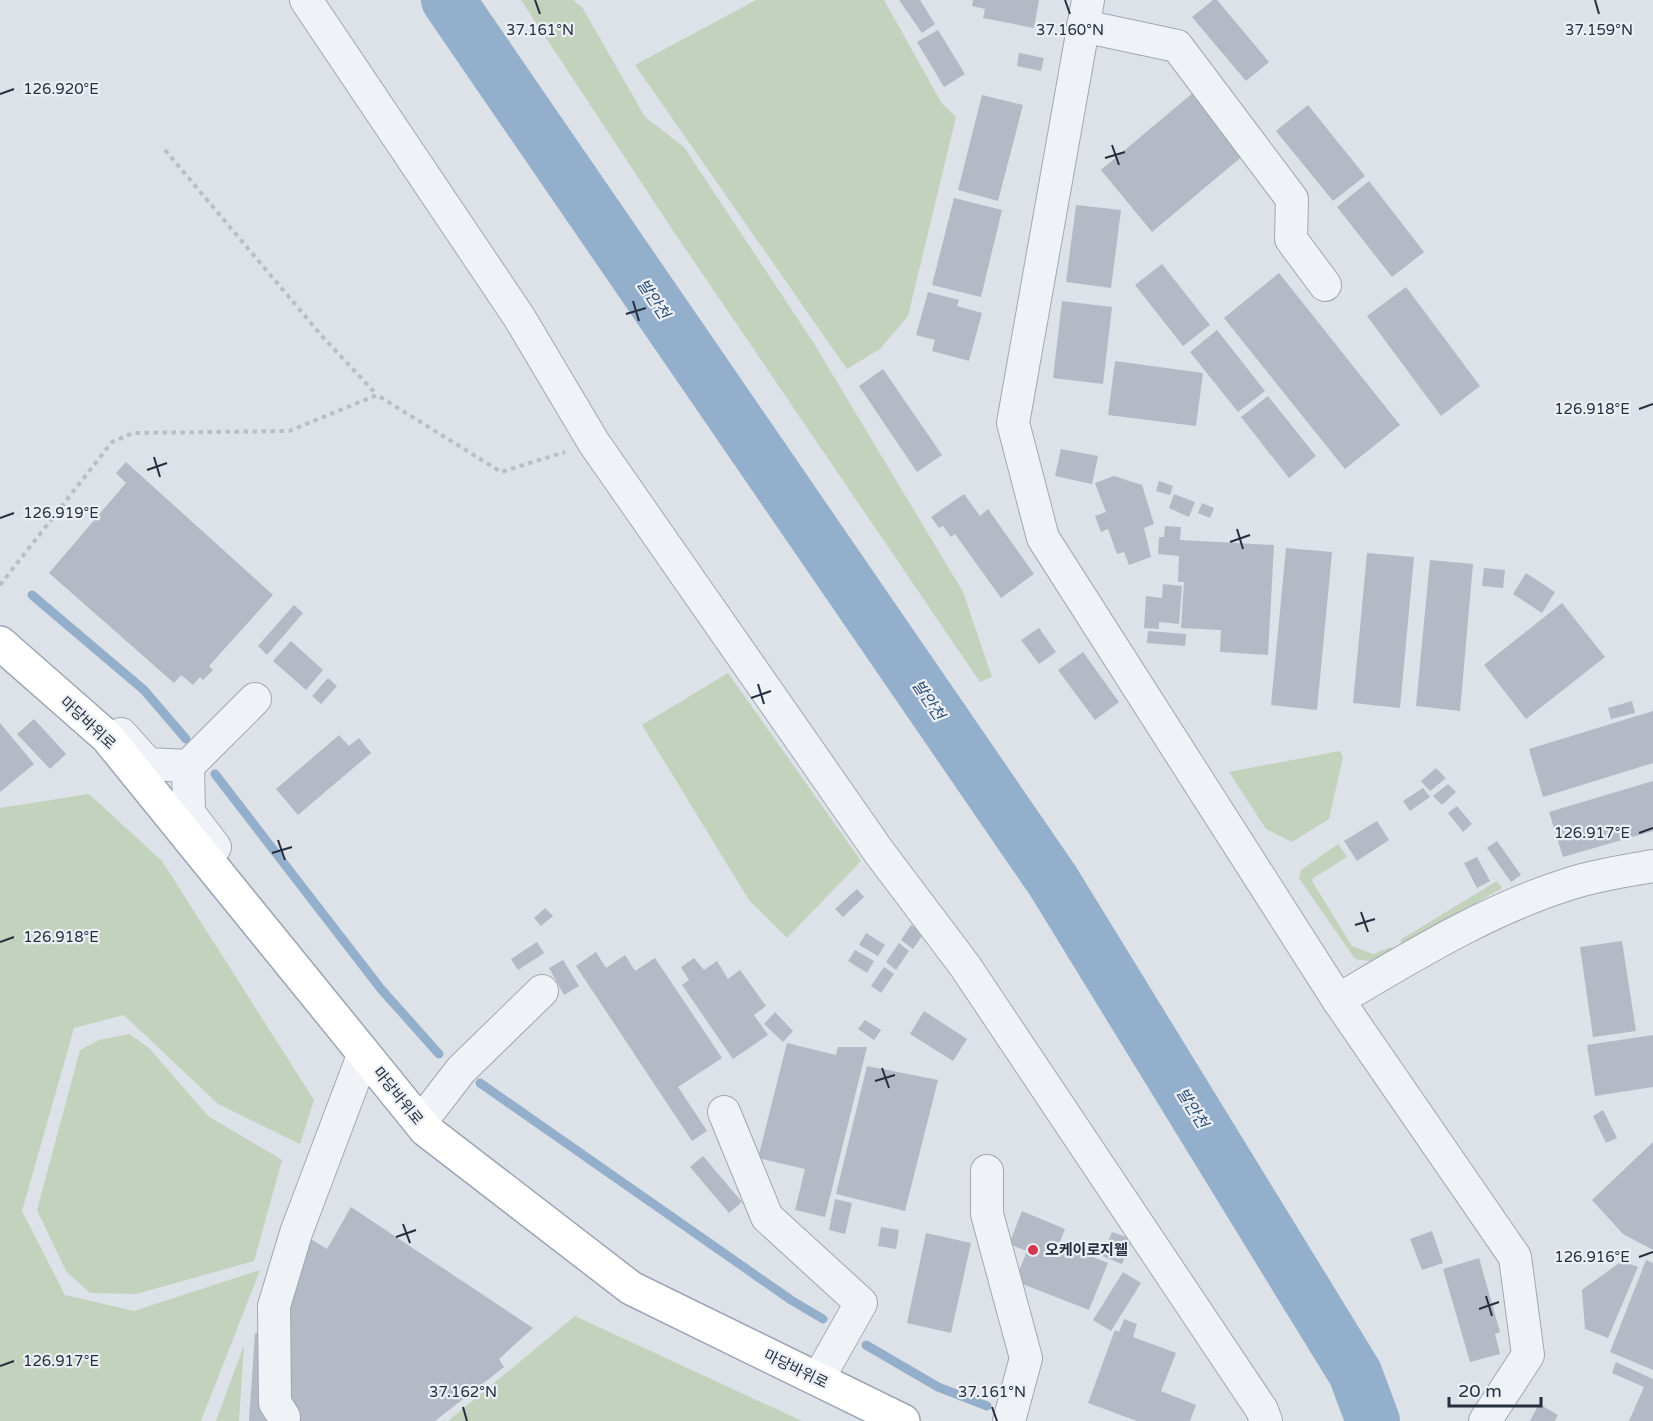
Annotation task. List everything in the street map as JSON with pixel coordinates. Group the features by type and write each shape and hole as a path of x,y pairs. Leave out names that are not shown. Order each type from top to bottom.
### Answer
{"main road":[{"name":"마당바위로","path":"0,643 107,737 420,1123 631,1288 903,1421"}],"street":[{"path":"306,0 519,317 594,443 879,852 965,966 1262,1410 1266,1421"},
{"path":"1325,285 1291,239 1292,199 1177,46 1086,13 1013,423 1043,538 1338,1000 1515,1257 1528,1355 1486,1421"},
{"path":"56,692 103,713 148,764 188,766"},
{"path":"241,902 228,864 189,813 188,766 255,699"},
{"path":"1338,1000 1435,942 1504,907 1574,882 1653,866"},
{"path":"420,1123 461,1070 542,991"},
{"path":"284,1416 275,1403 274,1306 296,1233 364,1053"},
{"path":"724,1112 767,1217 861,1303 818,1379"},
{"path":"987,1171 987,1214 1026,1358 1009,1421"}],"path":[{"path":"165,150 321,335 377,395 501,472 594,443"},
{"path":"0,585 112,442 133,433 289,431 377,395"}],"green space":[{"path":"521,0 573,0 582,7 645,117 684,147 813,342 963,592 992,677 980,682 674,232"},
{"path":"756,0 884,0 941,102 956,117 908,316 880,349 847,369 635,65"},
{"path":"728,673 861,861 787,938 749,900 642,725"},
{"path":"1340,751 1343,757 1329,819 1292,842 1266,829 1229,772"},
{"path":"89,794 162,861 314,1100 300,1144 218,1104 124,1015 74,1028 22,1211 65,1295 134,1311 260,1270 201,1421 0,1421 0,808"},
{"path":"1338,844 1347,857 1312,879 1313,883 1352,946 1373,954 1391,947 1394,953 1374,962 1355,959 1299,878 1301,870"},
{"path":"1497,881 1502,888 1403,946 1400,940"},
{"path":"129,1034 149,1048 208,1116 282,1160 254,1261 136,1294 90,1293 66,1271 37,1210 80,1050 99,1040"},
{"path":"575,1316 802,1421 448,1421"},
{"path":"244,1345 239,1421 216,1421"}],"building":[{"path":"899,0 920,0 935,24 922,33"},
{"path":"973,0 1039,0 1034,28 983,18 985,9 972,6"},
{"path":"1213,0 1217,0 1269,62 1246,81 1192,17"},
{"path":"938,30 965,74 944,87 917,42"},
{"path":"1019,53 1044,58 1041,71 1017,66"},
{"path":"1194,92 1245,154 1152,232 1101,170"},
{"path":"982,95 1023,105 998,201 958,190"},
{"path":"1308,105 1365,176 1333,201 1276,131"},
{"path":"1369,181 1424,252 1392,277 1337,207"},
{"path":"954,198 1002,210 981,297 932,285"},
{"path":"1076,205 1121,210 1111,288 1066,282"},
{"path":"1162,264 1210,325 1183,346 1135,285"},
{"path":"1279,273 1400,425 1345,469 1224,318"},
{"path":"1406,287 1480,386 1441,416 1367,316"},
{"path":"928,292 959,300 957,306 982,313 969,361 932,351 935,340 916,335"},
{"path":"1062,301 1112,307 1103,384 1053,378"},
{"path":"1217,330 1265,391 1238,412 1190,352"},
{"path":"1115,361 1203,373 1196,426 1108,415"},
{"path":"883,369 942,455 917,472 859,386"},
{"path":"1268,396 1316,456 1289,478 1241,417"},
{"path":"1061,449 1098,456 1092,484 1055,476"},
{"path":"126,462 273,595 209,666 213,670 203,680 200,677 193,685 181,675 174,683 49,573 126,483 116,473"},
{"path":"1114,476 1142,485 1154,524 1144,528 1151,557 1129,565 1124,552 1117,554 1108,529 1101,532 1095,516 1106,512 1095,483"},
{"path":"1159,481 1173,486 1170,495 1156,491"},
{"path":"964,494 980,516 988,509 1034,574 1001,598 955,534 951,537 943,526 939,528 931,517"},
{"path":"1174,494 1195,502 1189,517 1169,508"},
{"path":"1202,503 1214,508 1210,518 1198,513"},
{"path":"1165,526 1181,527 1180,540 1274,545 1268,655 1220,652 1221,630 1181,628 1184,582 1178,582 1179,556 1158,554 1159,537 1164,537"},
{"path":"1286,548 1332,552 1317,710 1271,705"},
{"path":"1367,553 1414,557 1400,708 1353,703"},
{"path":"1430,560 1473,564 1460,711 1416,706"},
{"path":"1484,568 1505,570 1503,588 1482,586"},
{"path":"1526,573 1555,592 1542,613 1513,594"},
{"path":"1163,584 1182,586 1179,624 1159,622 1159,629 1144,628 1146,596 1162,598"},
{"path":"1562,603 1605,657 1526,719 1484,665"},
{"path":"294,605 303,613 267,655 258,646"},
{"path":"1039,628 1056,652 1039,664 1021,640"},
{"path":"1148,631 1186,634 1185,646 1147,643"},
{"path":"291,641 323,670 306,690 273,661"},
{"path":"1083,652 1119,702 1095,720 1058,670"},
{"path":"328,678 337,686 321,704 312,696"},
{"path":"1632,701 1635,713 1611,719 1608,708"},
{"path":"1653,711 1653,763 1543,797 1529,749"},
{"path":"34,719 66,754 50,769 17,734"},
{"path":"0,723 34,764 0,792"},
{"path":"339,735 349,746 359,738 371,753 298,815 276,789"},
{"path":"1436,768 1446,778 1430,791 1421,781"},
{"path":"1653,781 1653,831 1563,857 1549,812"},
{"path":"1448,784 1456,792 1442,805 1433,796"},
{"path":"1423,788 1430,797 1410,811 1403,801"},
{"path":"1457,806 1472,824 1463,832 1448,813"},
{"path":"1377,821 1389,840 1357,861 1344,841"},
{"path":"1497,841 1521,875 1511,882 1487,848"},
{"path":"1477,857 1490,881 1477,888 1464,863"},
{"path":"857,889 864,897 843,917 835,909"},
{"path":"545,908 553,916 541,926 534,918"},
{"path":"911,925 924,933 913,949 901,940"},
{"path":"866,933 885,945 878,956 859,945"},
{"path":"1622,941 1636,1031 1593,1037 1580,947"},
{"path":"537,942 544,953 518,970 511,959"},
{"path":"899,943 909,951 896,970 886,962"},
{"path":"855,950 874,961 867,973 848,961"},
{"path":"596,952 606,968 625,955 635,971 655,958 722,1058 678,1087 707,1131 692,1141 576,966"},
{"path":"694,958 704,970 717,961 728,979 740,970 766,1006 754,1015 768,1035 733,1059 682,985 689,980 681,967"},
{"path":"563,960 579,986 564,995 549,968"},
{"path":"884,967 894,974 881,993 871,986"},
{"path":"924,1011 967,1039 953,1061 910,1034"},
{"path":"775,1012 793,1031 783,1042 764,1024"},
{"path":"865,1020 881,1030 874,1040 858,1029"},
{"path":"1653,1035 1653,1087 1595,1096 1587,1045"},
{"path":"787,1043 836,1055 838,1047 867,1047 825,1217 795,1210 805,1169 758,1158"},
{"path":"867,1066 938,1080 905,1211 836,1194"},
{"path":"1603,1110 1617,1138 1606,1143 1593,1116"},
{"path":"1653,1142 1653,1250 1623,1234 1592,1200"},
{"path":"703,1156 742,1202 729,1213 690,1167"},
{"path":"835,1199 852,1203 845,1234 829,1230"},
{"path":"351,1207 533,1328 499,1359 504,1367 435,1421 249,1421 255,1333 284,1331 306,1236 327,1249"},
{"path":"1022,1211 1065,1229 1059,1244 1108,1263 1089,1310 1015,1281 1027,1251 1009,1244"},
{"path":"881,1227 899,1230 896,1249 878,1246"},
{"path":"1432,1231 1443,1263 1422,1270 1410,1239"},
{"path":"1112,1232 1132,1239 1122,1264 1102,1256"},
{"path":"926,1233 971,1243 951,1333 907,1323"},
{"path":"1479,1258 1500,1332 1495,1334 1500,1354 1470,1362 1443,1269"},
{"path":"1646,1260 1653,1263 1653,1370 1610,1352"},
{"path":"1622,1261 1638,1267 1608,1338 1585,1329 1582,1290"},
{"path":"1123,1272 1141,1283 1111,1331 1093,1320"},
{"path":"1124,1319 1137,1324 1133,1337 1176,1353 1161,1391 1196,1405 1190,1421 1137,1421 1088,1403 1115,1330 1119,1332"},
{"path":"1616,1362 1653,1379 1653,1421 1629,1421 1644,1387 1612,1373"},
{"path":"1539,1404 1558,1415 1555,1421 1530,1421"}],"waterway":[{"name":"발안천","path":"448,0 1053,881 1355,1373 1373,1421"},
{"path":"32,595 144,690 186,739"},
{"path":"215,774 381,989 439,1054"},
{"path":"480,1083 791,1300 823,1319"},
{"path":"866,1345 938,1387 987,1406"}],"place":[{"name":"오케이로지웰","path":"1033,1250"}]}
